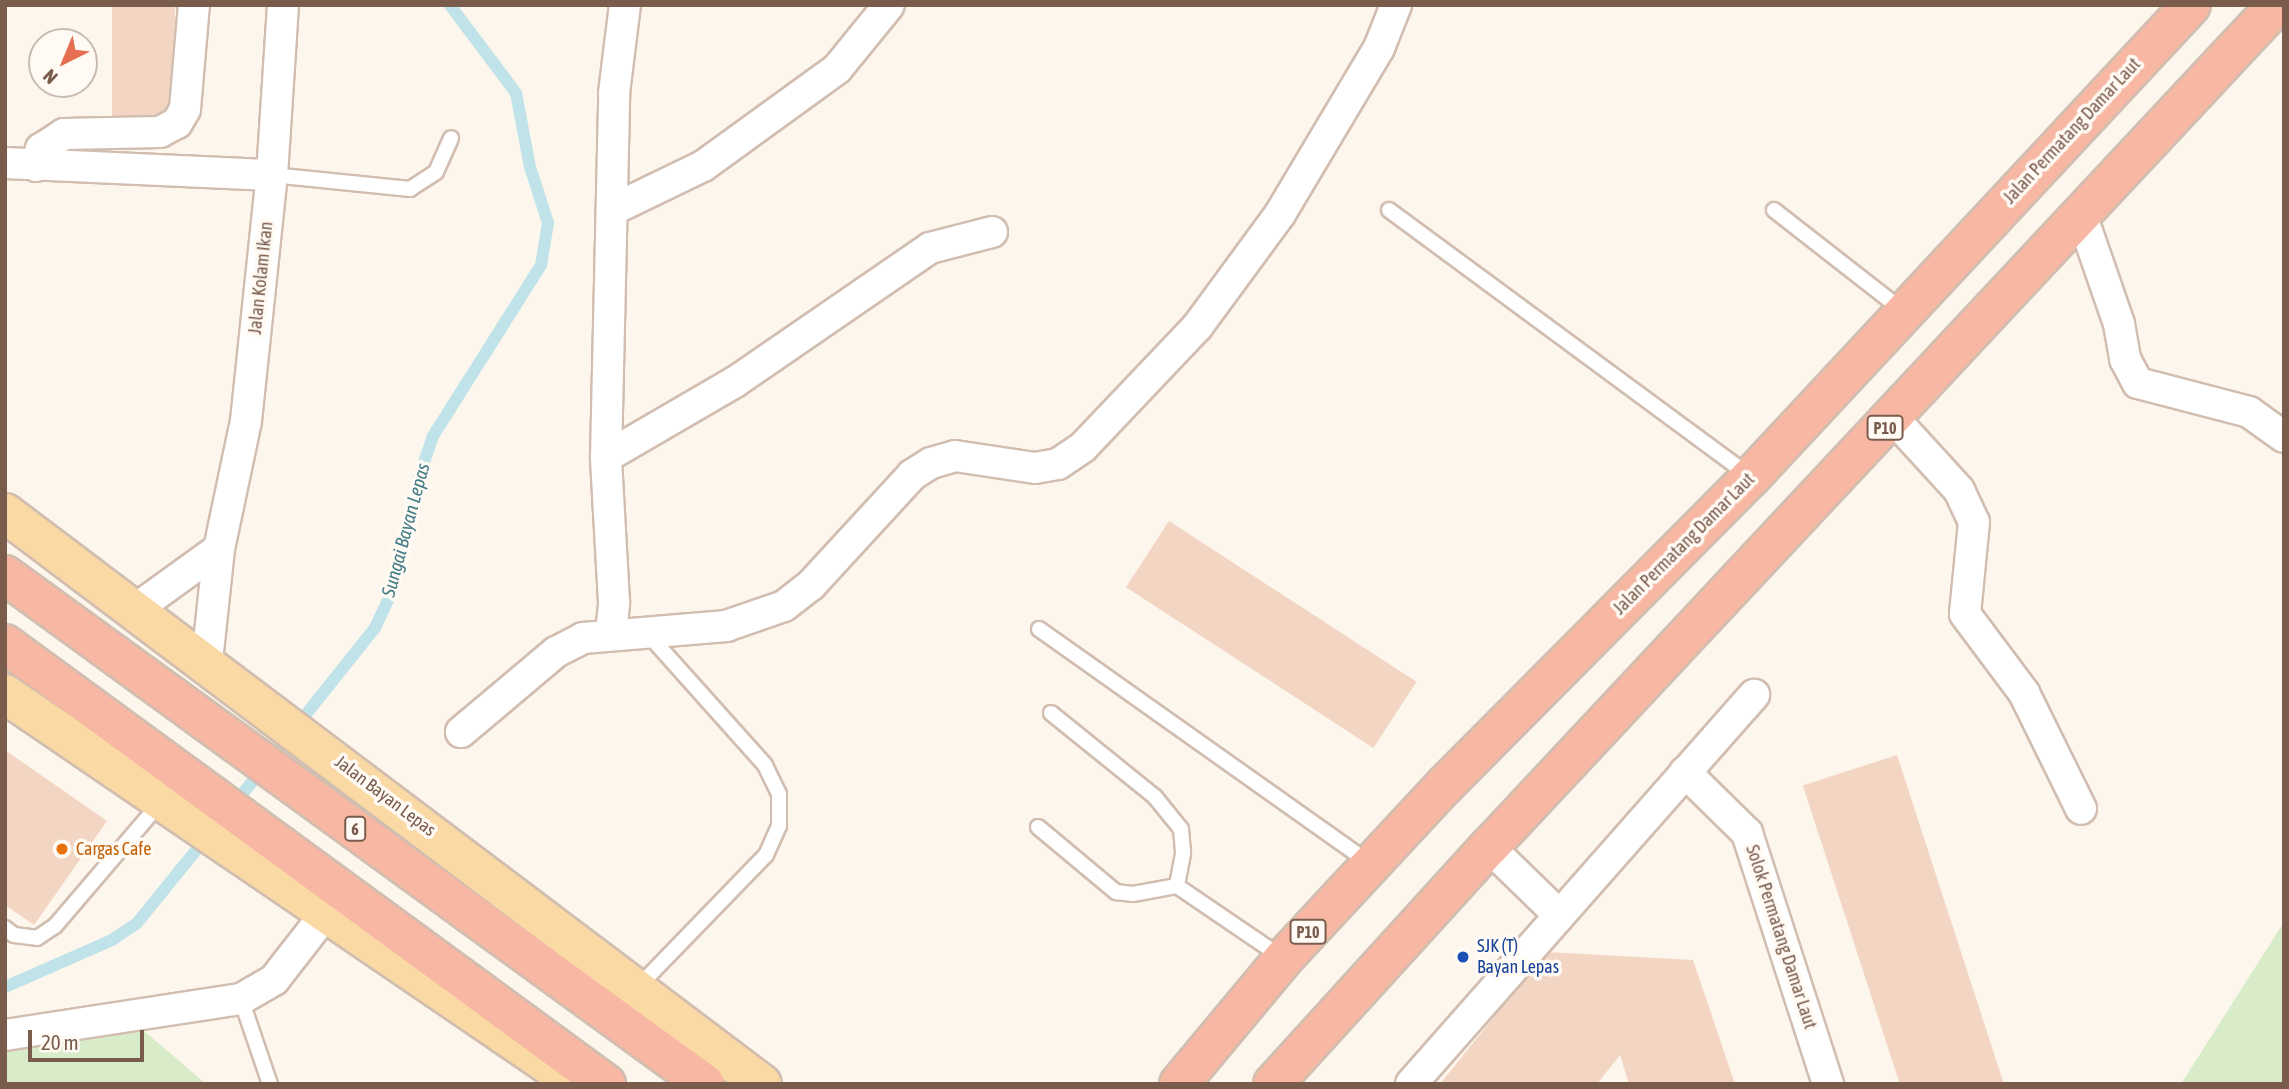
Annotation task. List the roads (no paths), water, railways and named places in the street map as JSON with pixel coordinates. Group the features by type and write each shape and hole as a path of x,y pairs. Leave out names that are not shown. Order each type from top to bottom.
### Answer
{"highway":[{"name":"P10","path":"1273,1084 1489,847 1894,419 2277,5"},
{"name":"Jalan Permatang Damar Laut","path":"1179,1084 1284,958 1371,864 1751,477 1906,313 2180,9"},
{"name":"6","path":"5,575 705,1084"},
{"path":"5,644 606,1084"}],"main road":[{"name":"Jalan Bayan Lepas","path":"5,513 20,542 136,609 762,1084"},
{"path":"5,694 327,912 563,1078"}],"street":[{"path":"36,166 41,149 64,135 160,132 177,124 185,109 194,5"},
{"name":"Jalan Kolam Ikan","path":"207,661 219,549 246,421 272,175 283,5"},
{"path":"611,633 614,603 606,457 614,93 625,5"},
{"path":"612,209 703,166 837,69 889,5"},
{"path":"461,732 556,652 583,638 611,633 726,626 784,606 811,586 912,475 931,463 954,456 1035,468 1058,464 1083,447 1197,327 1280,214 1379,48 1396,5"},
{"path":"5,163 272,175"},
{"path":"2082,218 2119,324 2125,359 2138,383 2239,408 2284,437"},
{"path":"606,457 735,382 930,248 992,232"},
{"path":"1894,419 1959,490 1974,522 1965,614 2024,693 2081,809"},
{"path":"136,609 219,549"},
{"path":"1411,1084 1754,695"},
{"name":"Solok Permatang Damar Laut","path":"1685,772 1748,833 1828,1084"},
{"path":"1489,847 1559,915"},
{"path":"5,1035 241,999 274,979 327,912"}],"lane":[{"path":"272,175 410,189 436,172 451,138"},
{"path":"1389,210 1751,477"},
{"path":"1774,210 1906,313"},
{"path":"1040,629 1371,864"},
{"path":"637,988 766,855 779,826 779,794 765,765 646,632"},
{"path":"1051,713 1155,797 1181,829 1183,854 1177,886"},
{"path":"5,928 14,935 37,938 55,926 175,810"},
{"path":"1038,827 1116,892 1133,894 1177,886 1284,958"},
{"path":"241,999 270,1084"}],"waterway":[{"name":"Sungai Bayan Lepas","path":"232,807 375,628 391,594 420,474 433,436 541,265 548,223 530,167 516,93 450,5"},
{"name":"Sungai Bayan Lepas","path":"5,987 112,940 137,923 207,837"}],"place":[{"name":"Cargas Cafe","path":"62,849"},
{"name":"SJK (T) Bayan Lepas","path":"1463,957"}]}
